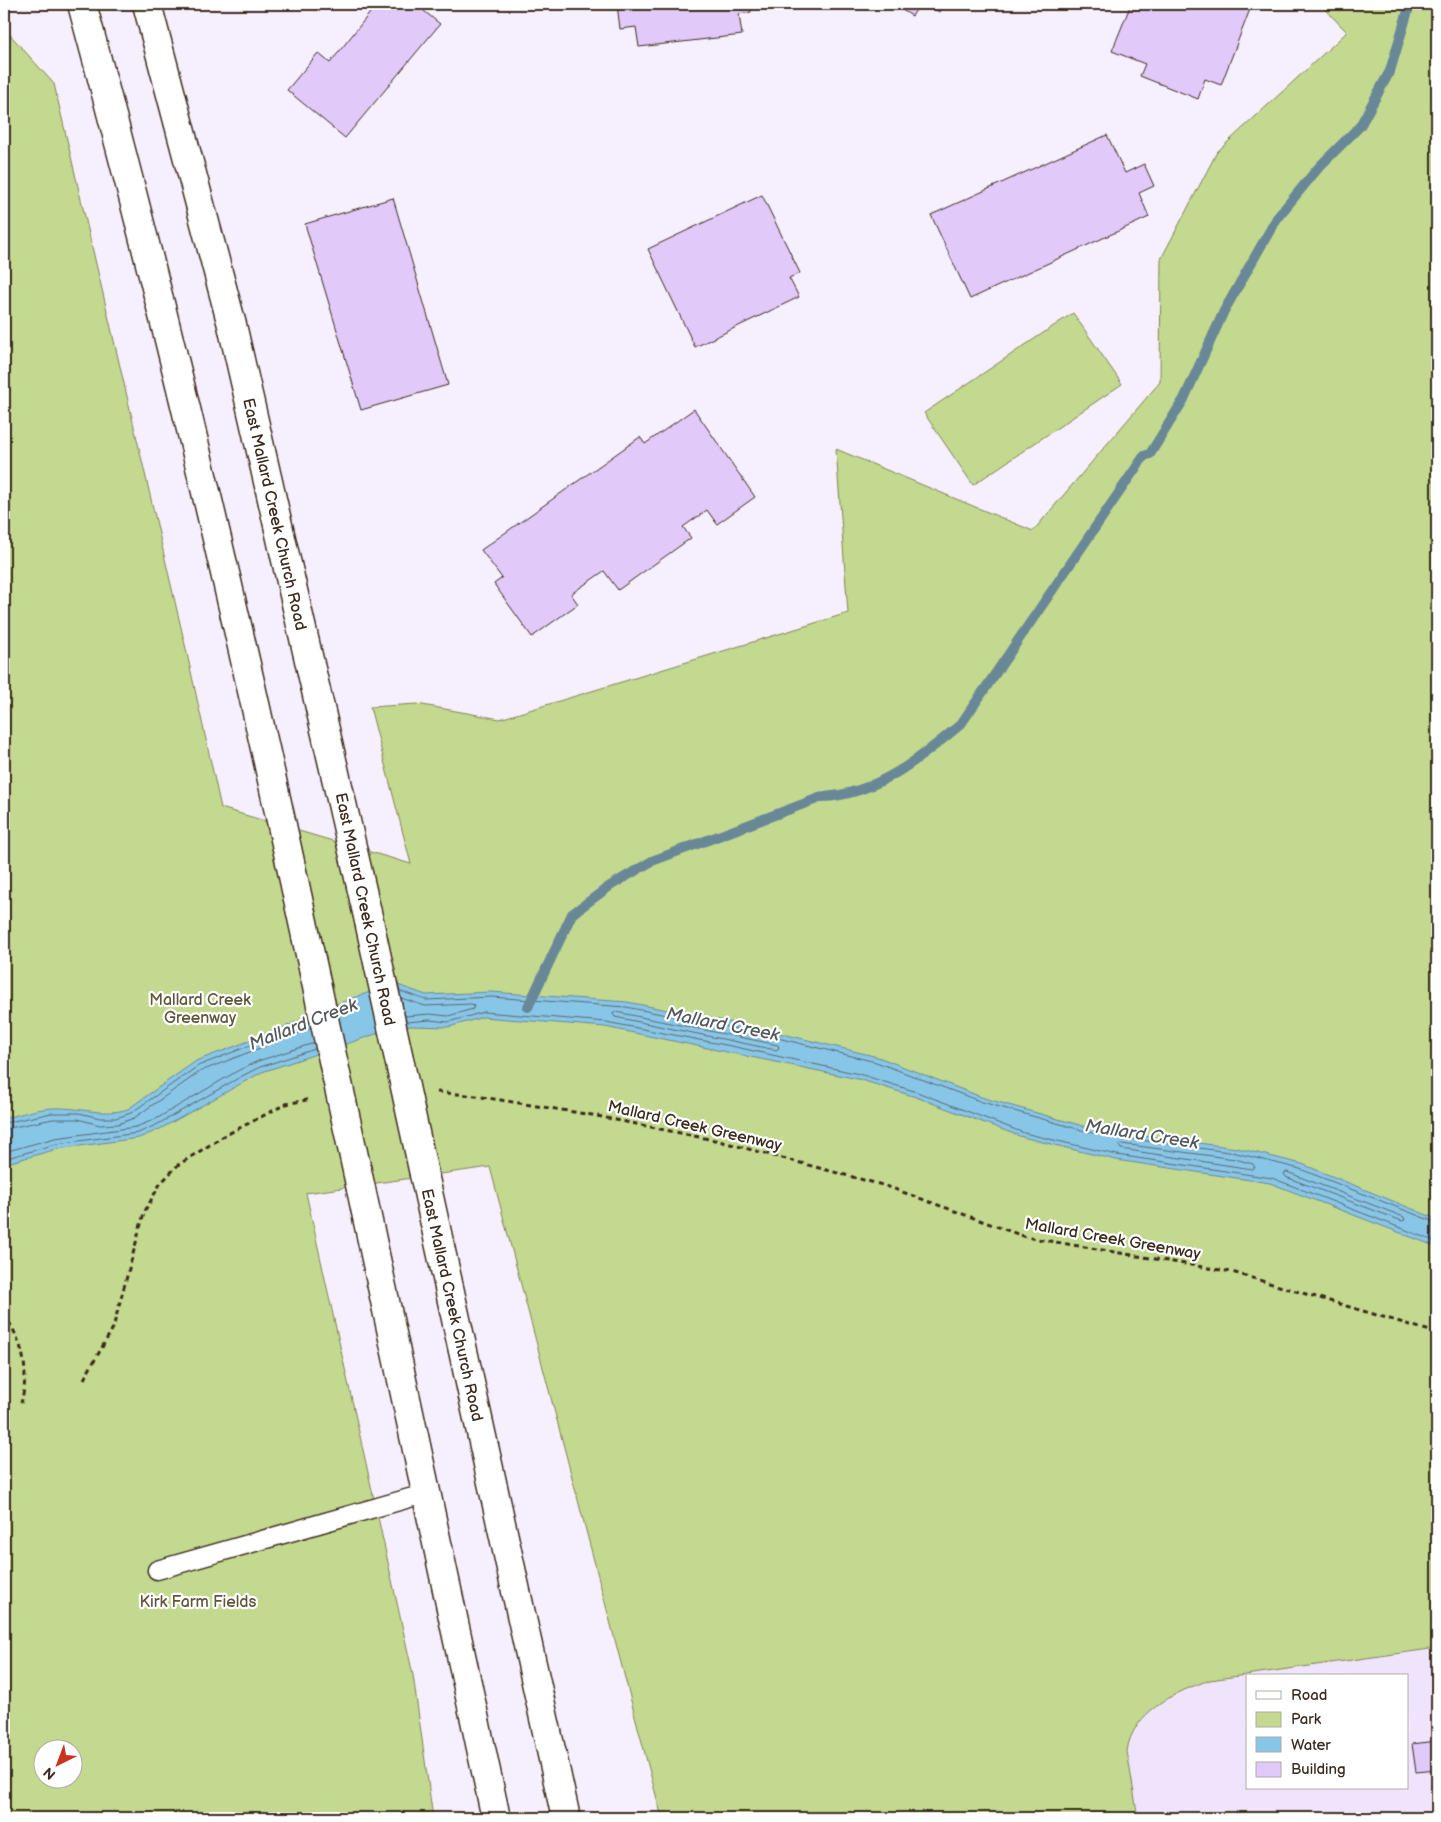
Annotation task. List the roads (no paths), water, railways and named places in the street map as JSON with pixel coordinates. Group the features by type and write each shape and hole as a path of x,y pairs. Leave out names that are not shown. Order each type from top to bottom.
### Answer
{"main road":[{"path":"82,4 120,141 189,419 255,699 496,1818"},
{"name":"East Mallard Creek Church Road","path":"147,4 232,325 369,921 566,1818"}],"lane":[{"path":"157,1570 427,1493"}],"water":[{"name":"Mallard Creek","path":"395,984 426,995 491,992 627,1002 754,1027 878,1057 984,1098 1097,1130 1237,1148 1302,1164 1437,1219 1437,1247 1270,1183 1116,1160 1022,1137 916,1097 858,1079 605,1027 483,1017 449,1027 410,1026 376,1034 262,1072 160,1129 139,1138 57,1149 4,1164 4,1118 48,1108 100,1112 128,1109 196,1061 278,1030 352,998"}],"waterway":[{"path":"528,1007 572,914 610,886 652,861 822,797 842,795 879,782 914,761 961,724 1144,456 1150,454 1184,399 1224,311 1277,218 1319,167 1360,126 1390,71 1410,4"}],"park label":[{"name":"Mallard Creek Greenway","path":"200,1008"},
{"name":"Kirk Farm Fields","path":"198,1601"}]}
